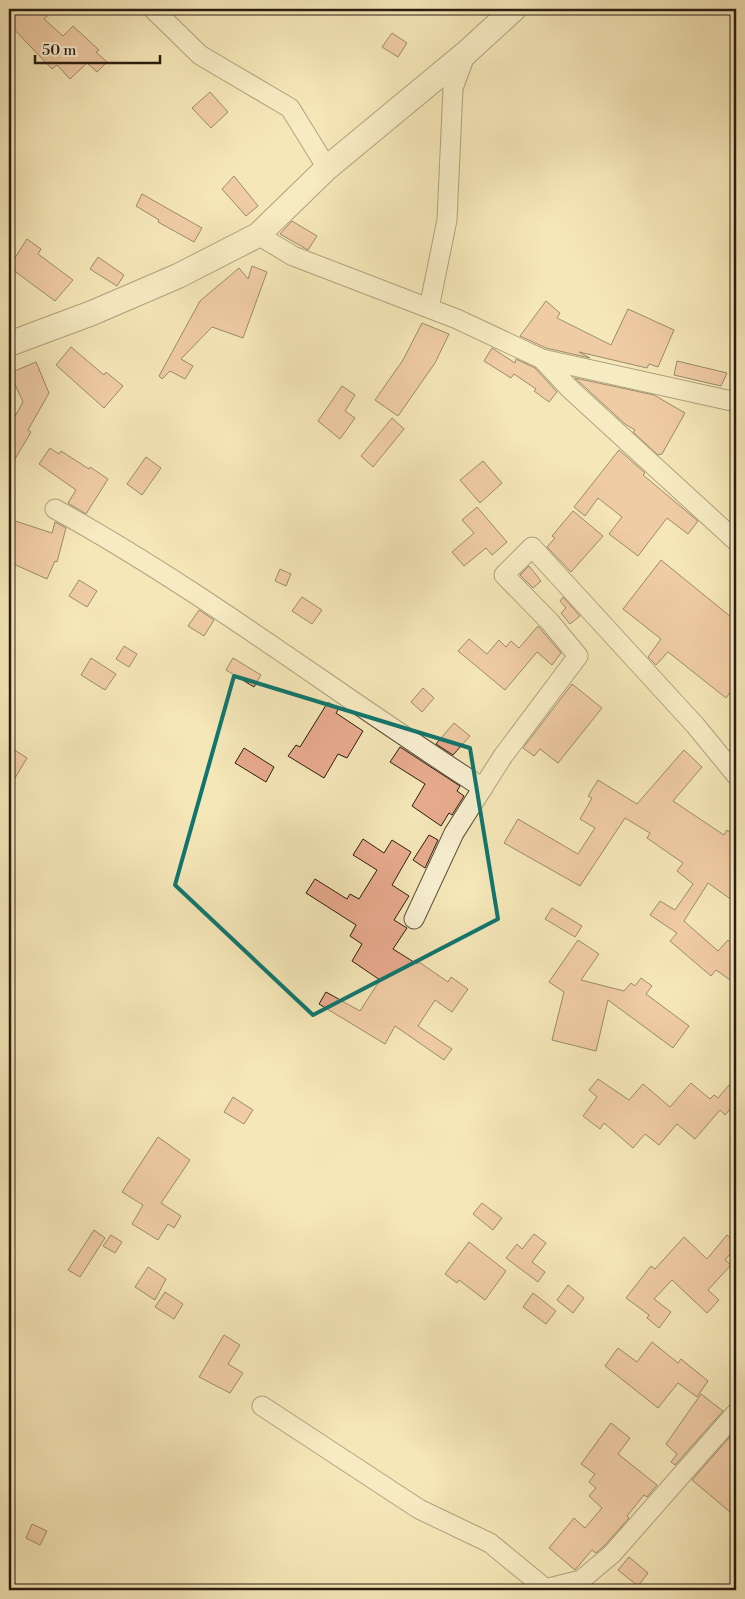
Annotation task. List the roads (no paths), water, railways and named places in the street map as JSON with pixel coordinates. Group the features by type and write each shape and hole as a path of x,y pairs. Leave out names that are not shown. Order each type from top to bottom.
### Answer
{"street":[{"path":"153,9 200,55 290,108 327,168"},
{"path":"9,344 92,313 178,276 258,235 327,168 466,53 514,9"},
{"path":"429,308 447,220 453,88 466,53"},
{"path":"258,235 293,256 429,308 542,359 736,402"},
{"path":"542,359 570,389 736,541"},
{"path":"55,509 117,543 400,735 483,788"},
{"path":"414,919 454,833 503,756 578,656 550,622 504,575 532,547 695,725 736,775"},
{"path":"262,1406 419,1509 490,1543 543,1589 581,1580 612,1554 710,1445 736,1413"}]}
